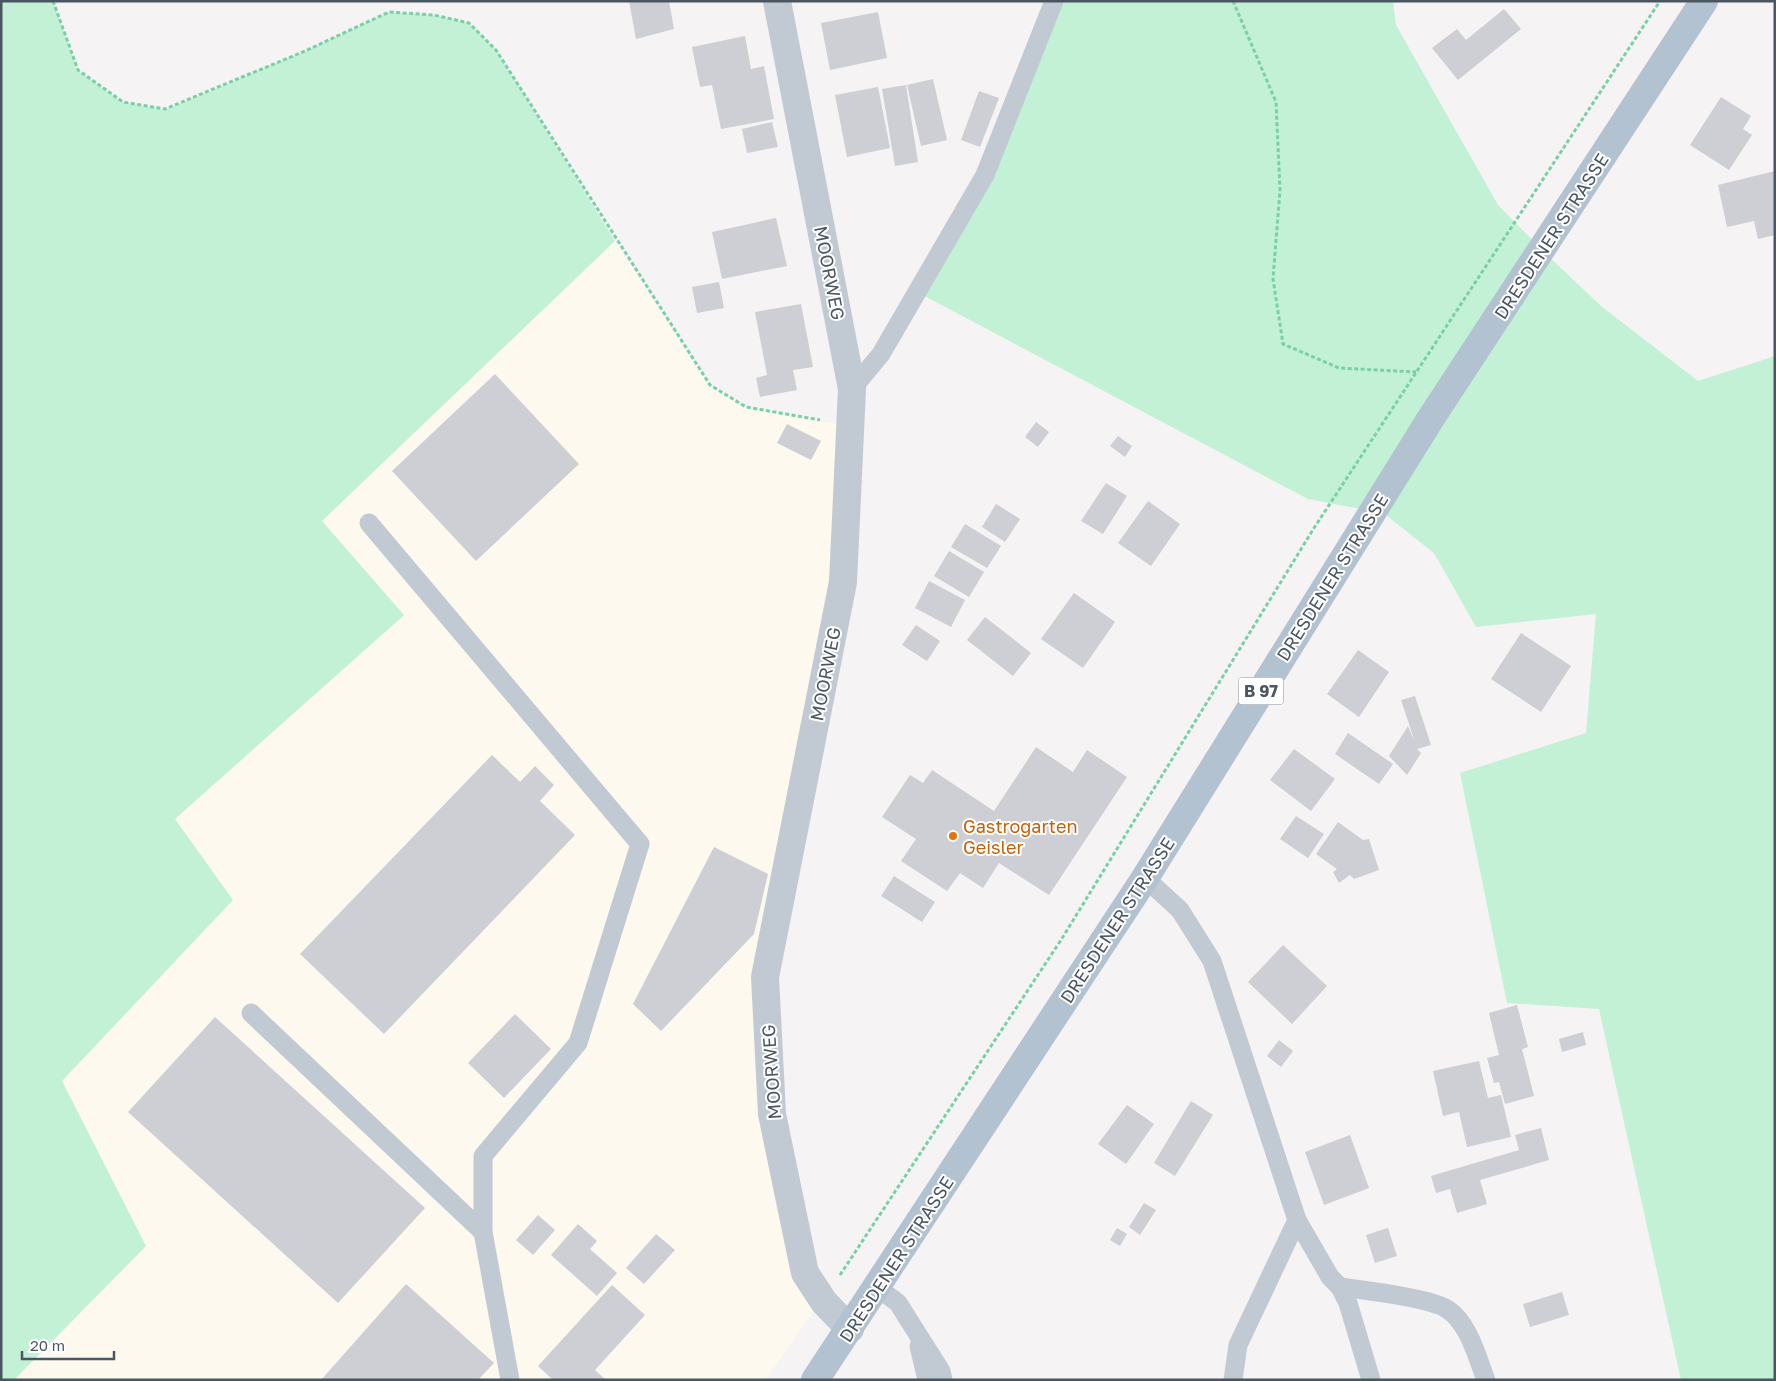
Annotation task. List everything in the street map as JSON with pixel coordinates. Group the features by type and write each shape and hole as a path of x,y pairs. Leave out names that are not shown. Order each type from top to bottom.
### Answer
{"main road":[{"name":"DRESDENER STRASSE","path":"815,1380 1145,878 1431,418 1704,1"}],"street":[{"name":"MOORWEG","path":"777,1 852,389 843,582 765,977 772,1114 805,1273 824,1302 850,1329"}],"lane":[{"path":"852,389 881,354 985,175 1054,1"},
{"path":"369,523 640,844 578,1043 482,1156 483,1232 510,1380"},
{"path":"1145,878 1180,910 1212,961 1297,1220 1330,1277 1340,1287 1348,1303 1372,1380"},
{"path":"251,1013 483,1232"},
{"path":"1233,1380 1238,1345 1297,1220"},
{"path":"877,1287 898,1303 941,1371 943,1380"},
{"path":"1340,1287 1376,1292 1448,1309 1463,1328 1486,1380"},
{"path":"915,1330 927,1380"}],"path":[{"path":"53,1 78,70 123,102 165,109 305,51 390,12 434,14 468,23 496,50 710,385 746,407 850,426"},
{"path":"1233,1 1276,102 1280,190 1273,278 1283,344 1339,368 1416,372"},
{"path":"824,1302 864,1237 1061,940 1314,528 1660,1"}],"shaded area":[{"path":"615,241 709,386 746,408 850,426 843,582 764,977 769,1115 821,1301 765,1380 14,1380 146,1246 62,1081 192,943 175,819 404,616 322,521"}],"green space":[{"path":"1,1 53,1 78,71 123,102 165,110 305,51 389,12 434,15 469,23 496,50 615,241 322,521 404,615 175,819 233,900 62,1081 146,1246 14,1380 1,1380"},
{"path":"1054,1 1393,1 1396,25 1498,205 1540,248 1371,511 1308,499 917,292 985,175"},
{"path":"1543,251 1601,306 1698,381 1775,356 1775,1380 1681,1380 1599,1009 1507,1003 1460,773 1586,733 1596,614 1476,627 1434,553 1387,516 1374,512"}],"building":[{"path":"629,1 669,1 674,29 636,39"},
{"path":"1504,9 1521,29 1458,80 1432,48 1457,29 1466,40"},
{"path":"878,12 887,58 830,70 821,23"},
{"path":"745,36 751,69 764,66 774,119 721,129 712,85 700,87 692,47"},
{"path":"933,79 947,140 921,146 907,85"},
{"path":"906,85 918,162 895,166 882,89"},
{"path":"878,87 890,148 847,157 835,95"},
{"path":"979,91 999,98 980,147 961,140"},
{"path":"1721,97 1751,116 1743,129 1752,135 1729,170 1690,145"},
{"path":"772,122 778,147 747,153 742,129"},
{"path":"1775,171 1775,235 1758,239 1754,221 1727,227 1718,185"},
{"path":"776,218 787,266 722,279 712,232"},
{"path":"719,282 724,308 697,313 692,287"},
{"path":"801,304 813,367 793,370 797,390 760,397 756,378 767,375 755,312"},
{"path":"495,374 579,464 476,561 392,471"},
{"path":"1036,422 1049,432 1038,447 1025,437"},
{"path":"787,424 821,441 811,460 777,443"},
{"path":"1118,436 1132,446 1125,457 1110,446"},
{"path":"1106,483 1127,496 1103,534 1081,521"},
{"path":"1148,501 1180,524 1151,566 1118,543"},
{"path":"996,504 1020,519 1005,542 982,527"},
{"path":"965,524 1001,546 987,568 951,547"},
{"path":"949,551 984,572 969,597 934,576"},
{"path":"929,581 965,600 951,627 915,608"},
{"path":"1074,593 1115,622 1083,668 1041,639"},
{"path":"985,617 1031,653 1013,676 967,640"},
{"path":"916,625 940,641 927,661 902,645"},
{"path":"1521,633 1571,666 1541,712 1491,679"},
{"path":"1358,650 1389,672 1359,717 1327,694"},
{"path":"1415,696 1431,745 1417,749 1421,753 1407,775 1389,756 1408,726 1415,742 1401,700"},
{"path":"1348,733 1393,764 1379,784 1335,754"},
{"path":"1036,747 1073,772 1087,750 1127,777 1049,895 999,863 983,888 960,873 947,891 901,861 916,839 882,817 910,775 923,783 932,770 994,811"},
{"path":"1294,749 1335,779 1311,811 1270,780"},
{"path":"492,755 520,782 535,766 554,785 540,801 575,835 384,1034 300,954"},
{"path":"1296,816 1324,834 1308,858 1280,839"},
{"path":"1338,822 1363,840 1369,839 1379,870 1354,879 1350,875 1339,883 1333,872 1337,869 1316,854"},
{"path":"714,847 768,874 754,934 661,1031 633,1004"},
{"path":"894,876 935,902 922,922 881,896"},
{"path":"1283,945 1327,986 1292,1024 1248,982"},
{"path":"1517,1005 1528,1047 1522,1049 1534,1096 1505,1104 1499,1082 1494,1083 1487,1058 1499,1055 1489,1013"},
{"path":"515,1014 551,1049 504,1098 468,1063"},
{"path":"215,1017 425,1208 338,1303 128,1112"},
{"path":"1583,1032 1586,1045 1562,1052 1559,1039"},
{"path":"1279,1040 1293,1051 1281,1067 1267,1056"},
{"path":"1479,1061 1488,1098 1501,1095 1511,1137 1467,1147 1459,1112 1443,1116 1433,1071"},
{"path":"1191,1101 1213,1115 1175,1176 1154,1163"},
{"path":"1127,1105 1154,1124 1126,1164 1098,1144"},
{"path":"1541,1128 1549,1160 1480,1180 1487,1204 1457,1213 1450,1189 1436,1193 1431,1176 1519,1150 1515,1135"},
{"path":"1350,1135 1369,1188 1324,1205 1305,1152"},
{"path":"1144,1203 1156,1210 1140,1235 1129,1227"},
{"path":"538,1215 555,1230 533,1255 516,1240"},
{"path":"578,1224 597,1241 590,1249 617,1273 597,1296 551,1255"},
{"path":"1117,1228 1127,1234 1120,1246 1110,1240"},
{"path":"1388,1228 1397,1256 1375,1263 1366,1235"},
{"path":"656,1234 675,1250 644,1284 626,1268"},
{"path":"406,1284 494,1363 478,1380 321,1380"},
{"path":"612,1285 645,1315 595,1370 606,1380 553,1380 538,1366"},
{"path":"1562,1292 1569,1315 1530,1327 1523,1304"}],"place":[{"name":"Gastrogarten Geisler","path":"953,836"}]}
